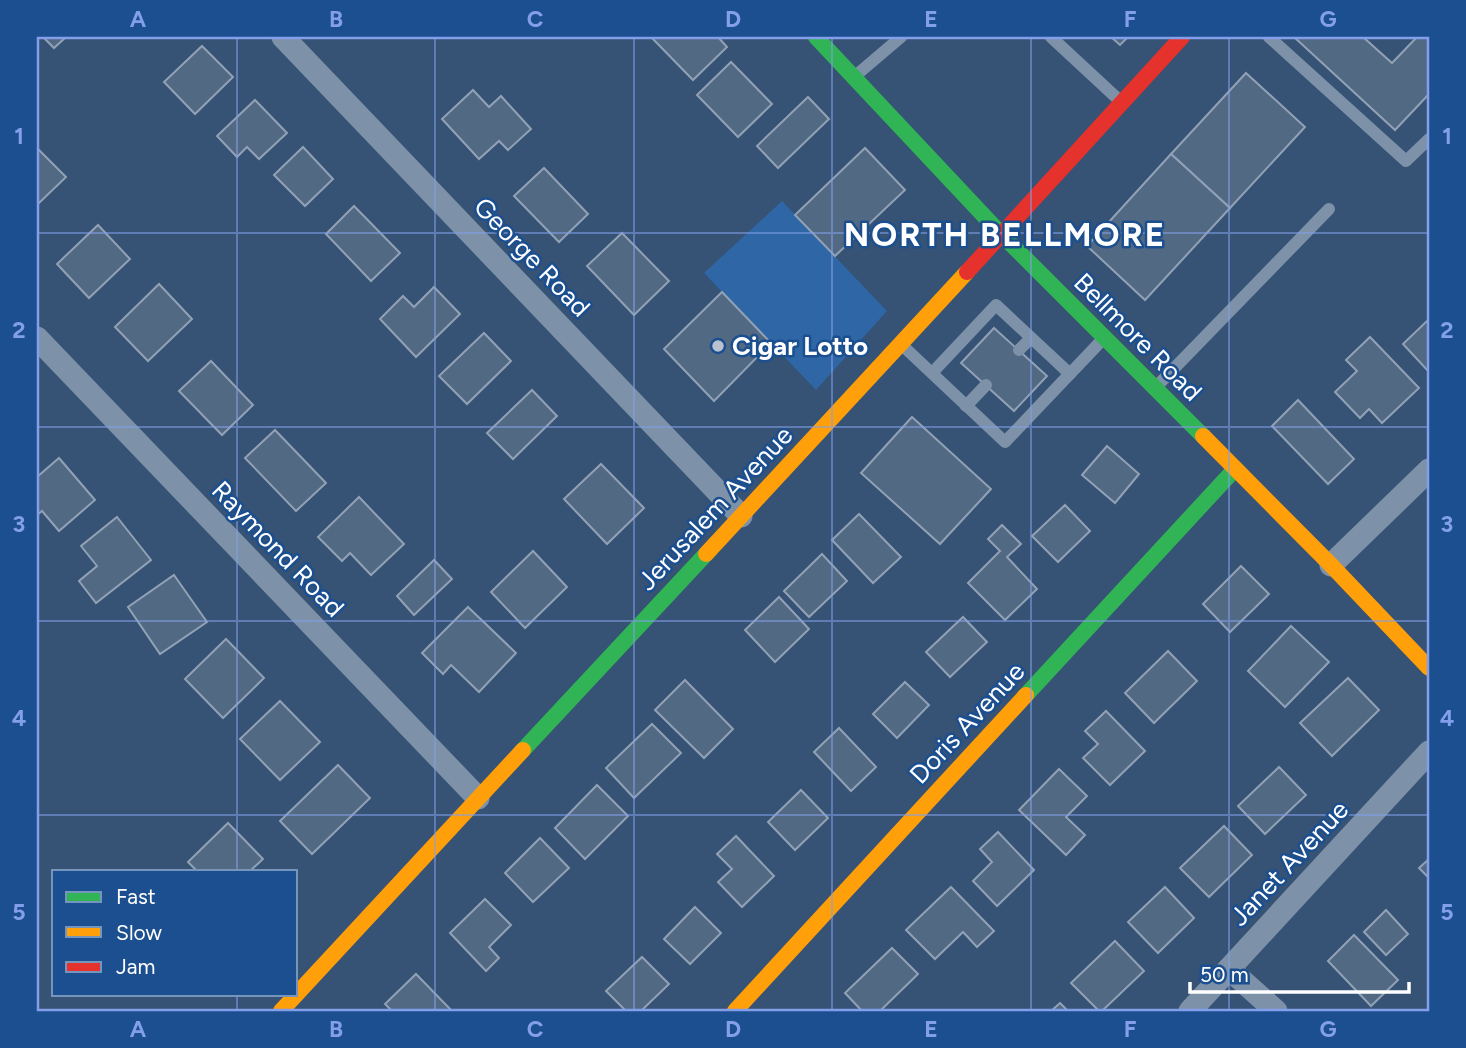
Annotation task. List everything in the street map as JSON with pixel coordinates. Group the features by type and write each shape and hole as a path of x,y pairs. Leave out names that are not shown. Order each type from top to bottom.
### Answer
{"main road":[{"name":"Bellmore Road","path":"816,37 1002,235 1331,565 1429,668"},
{"name":"Jerusalem Avenue","path":"298,996 1182,37"},
{"name":"Doris Avenue","path":"735,1011 1235,468"},
{"name":"Jerusalem Avenue","path":"285,1010 298,996"}],"street":[{"name":"George Road","path":"283,37 741,516"},
{"name":"Raymond Road","path":"37,338 478,798"},
{"path":"1331,565 1429,470"},
{"name":"Janet Avenue","path":"1190,1011 1429,752"},
{"path":"1230,969 1276,1011"}],"lane":[{"path":"854,77 901,37"},
{"path":"1051,37 1122,103"},
{"path":"1269,37 1406,161 1429,139"},
{"path":"1155,388 1329,209"},
{"path":"932,373 996,305 1070,374"},
{"path":"1019,350 1031,338"},
{"path":"901,344 1004,442 1105,338"},
{"path":"966,405 986,385"}],"shaded area":[{"path":"782,201 887,311 816,390 704,273"}],"building":[{"path":"43,37 66,37 54,48"},
{"path":"651,37 718,37 727,47 693,80"},
{"path":"1111,37 1128,37 1120,45"},
{"path":"1294,37 1363,37 1392,63 1417,37 1429,37 1429,94 1395,130"},
{"path":"202,46 233,77 195,114 164,82"},
{"path":"731,62 772,104 738,137 697,95"},
{"path":"1246,73 1305,127 1230,208 1171,154"},
{"path":"473,90 489,107 501,96 531,129 508,150 499,141 479,159 442,119"},
{"path":"808,97 829,119 778,168 757,146"},
{"path":"255,100 287,133 259,159 247,147 237,157 217,136"},
{"path":"303,147 333,179 305,206 274,175"},
{"path":"37,148 66,177 37,205"},
{"path":"865,148 905,190 835,256 795,215"},
{"path":"1171,154 1230,208 1145,300 1087,246"},
{"path":"544,168 588,214 559,242 514,196"},
{"path":"354,206 400,253 371,281 326,234"},
{"path":"98,225 130,259 89,298 57,264"},
{"path":"622,233 669,281 634,315 587,266"},
{"path":"159,284 192,319 148,361 115,327"},
{"path":"434,287 460,314 416,357 380,319 403,296 414,307"},
{"name":"Cigar Lotto","path":"722,292 771,343 714,401 664,349"},
{"path":"1429,319 1429,372 1403,344"},
{"path":"994,328 1047,376 1014,411 961,363"},
{"path":"484,333 511,361 467,404 439,376"},
{"path":"1370,337 1419,388 1382,423 1369,409 1360,418 1335,392 1357,371 1346,360"},
{"path":"211,361 253,405 222,435 179,391"},
{"path":"532,390 557,416 513,459 487,433"},
{"path":"1298,400 1354,459 1328,484 1272,426"},
{"path":"912,417 991,489 940,544 861,473"},
{"path":"275,430 326,483 296,511 245,458"},
{"path":"1107,446 1139,474 1115,503 1082,475"},
{"path":"59,458 95,500 59,531 42,511 37,515 37,477"},
{"path":"601,464 644,508 607,544 564,499"},
{"path":"359,497 404,544 371,575 350,553 342,561 318,537"},
{"path":"1065,505 1090,531 1058,562 1032,536"},
{"path":"859,514 901,557 873,583 832,540"},
{"path":"117,517 151,560 96,603 79,581 97,566 81,546"},
{"path":"1002,525 1021,544 1007,557 1037,589 1005,620 968,583 1000,551 988,539"},
{"path":"533,551 567,587 525,628 491,592"},
{"path":"822,554 847,581 809,617 784,591"},
{"path":"434,560 452,579 414,615 397,596"},
{"path":"1241,566 1269,594 1230,632 1203,604"},
{"path":"174,575 207,622 160,654 128,607"},
{"path":"779,597 809,629 775,662 745,630"},
{"path":"468,607 516,653 479,692 451,665 443,674 422,653"},
{"path":"963,617 987,642 950,677 926,652"},
{"path":"1291,626 1329,662 1285,707 1248,671"},
{"path":"226,639 264,678 223,718 185,679"},
{"path":"1168,651 1197,681 1154,723 1125,693"},
{"path":"1348,678 1379,710 1332,756 1300,723"},
{"path":"685,680 733,729 704,758 655,710"},
{"path":"905,682 929,705 897,738 873,714"},
{"path":"280,701 320,742 280,780 240,739"},
{"path":"1106,711 1145,751 1110,785 1083,758 1098,744 1085,731"},
{"path":"652,724 681,753 634,798 606,768"},
{"path":"839,728 876,767 851,791 814,752"},
{"path":"338,765 370,798 312,854 280,821"},
{"path":"1279,767 1306,795 1265,834 1238,806"},
{"path":"1059,769 1087,796 1066,817 1085,835 1066,855 1019,810"},
{"path":"597,785 628,816 585,859 555,828"},
{"path":"801,790 828,818 795,850 768,822"},
{"path":"228,823 263,859 251,870 196,870 188,862"},
{"path":"1224,826 1252,855 1209,897 1180,868"},
{"path":"998,832 1034,870 997,906 973,881 992,862 980,849"},
{"path":"736,836 774,876 742,907 718,882 732,869 717,854"},
{"path":"540,838 569,868 533,902 505,873"},
{"path":"1429,859 1429,878 1419,868"},
{"path":"951,887 994,931 977,947 963,932 935,959 906,930"},
{"path":"1165,887 1194,918 1158,953 1128,922"},
{"path":"485,899 511,925 489,947 499,958 486,971 450,933"},
{"path":"695,907 721,933 690,964 664,939"},
{"path":"1386,910 1408,934 1386,955 1364,932"},
{"path":"1354,935 1398,980 1371,1006 1328,961"},
{"path":"1115,941 1144,971 1099,1011 1071,983"},
{"path":"892,948 918,974 880,1011 862,1011 845,993"},
{"path":"642,957 669,984 641,1011 626,1011 606,991"},
{"path":"416,974 452,1011 392,1011 385,1004"},
{"path":"1060,1003 1068,1011 1051,1011"}],"traffic: fast":[{"path":"816,37 1002,235 1203,436"},
{"path":"1026,695 1235,469"},
{"path":"523,750 706,554"}],"traffic: slow":[{"path":"706,554 967,272"},
{"path":"1203,436 1429,668"},
{"path":"735,1011 1026,695"},
{"path":"298,993 523,750"},
{"path":"281,1011 295,996"}],"traffic: jam":[{"path":"967,272 1182,37"}],"place":[{"name":"Cigar Lotto","path":"718,346"}],"district":[{"name":"NORTH BELLMORE","path":"1005,234"}]}
